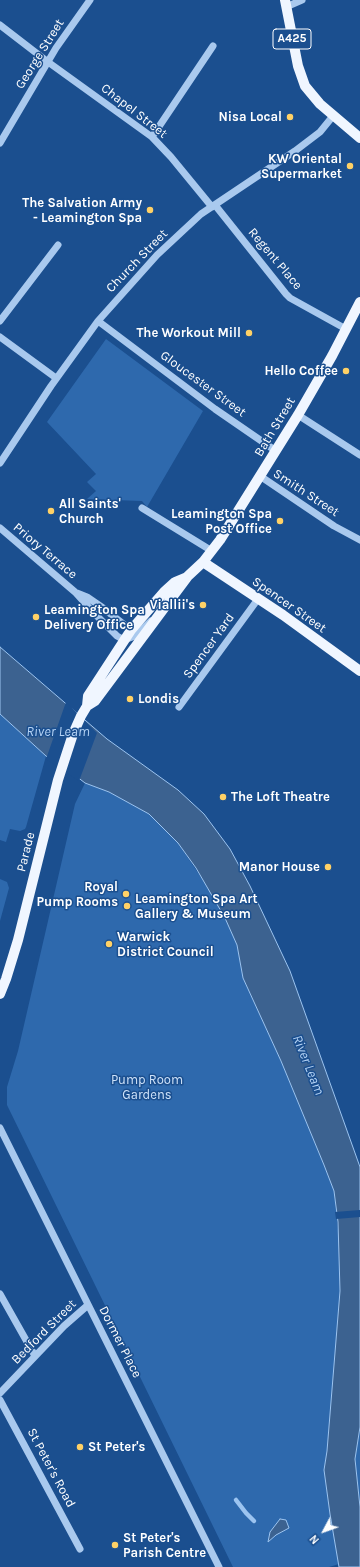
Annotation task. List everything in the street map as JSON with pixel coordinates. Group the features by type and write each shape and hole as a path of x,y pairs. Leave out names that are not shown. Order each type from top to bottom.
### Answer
{"main road":[{"name":"A425","path":"285,3 298,66 303,81 312,95 333,116 360,138"},
{"name":"Bath Street","path":"188,576 212,551 276,452 360,302"},
{"name":"Spencer Street","path":"203,562 360,671"},
{"path":"131,639 160,614 188,576"},
{"path":"131,639 164,592 175,582 188,576"},
{"name":"Parade","path":"0,994 18,940 58,780 72,734 87,706 88,696 131,639"}],"street":[{"name":"George Street","path":"0,142 48,62 90,0"},
{"path":"285,3 302,0"},
{"name":"Chapel Street","path":"0,25 48,62 152,137 214,206"},
{"path":"152,137 213,46"},
{"name":"Church Street","path":"0,463 56,378 98,321 157,255 193,221 305,144 320,132 333,116"},
{"name":"Regent Place","path":"214,206 286,294 346,329"},
{"path":"0,321 58,245"},
{"name":"Gloucester Street","path":"98,321 215,409 276,452"},
{"path":"0,337 56,378"},
{"path":"298,415 360,455"},
{"name":"Smith Street","path":"260,476 334,526 360,540"},
{"path":"142,508 212,551"},
{"name":"Priory Terrace","path":"0,528 75,592 117,636 131,639"},
{"name":"Priory Terrace","path":"75,592 87,597 131,639"},
{"name":"Spencer Yard","path":"179,707 258,599"},
{"name":"Dormer Place","path":"0,1128 218,1567"},
{"path":"0,1294 35,1356"},
{"name":"Bedford Street","path":"0,1393 64,1326 88,1305"},
{"name":"St Peter's Road","path":"0,1400 80,1549"}],"green space":[{"path":"106,339 203,411 147,507 142,501 87,499 96,491 87,482 96,474 47,422"},
{"path":"0,714 46,756 26,827 20,831 10,829 6,842 0,840"},
{"name":"Pump Room Gardens","path":"85,783 109,792 149,814 178,843 211,892 237,945 243,978 281,1061 334,1191 339,1241 340,1291 327,1451 324,1470 339,1564 329,1567 233,1567 7,1105 7,1087 18,1051 75,804"},
{"path":"0,879 7,882 9,888 0,921"},
{"path":"360,1427 360,1507 355,1459"}],"water":[{"name":"River Leam","path":"0,647 107,739 178,790 204,814 230,849 250,886 290,971 360,1167 360,1427 355,1459 360,1507 360,1567 339,1567 324,1470 327,1451 340,1291 338,1222 334,1191 324,1165 281,1061 243,978 237,945 225,918 196,868 178,843 149,814 109,792 85,783 46,756 0,714"},
{"path":"280,1519 286,1520 289,1528 276,1535 268,1542 270,1532"}],"pier":[{"path":"66,702 97,733 79,781 46,759"},
{"path":"360,1210 360,1217 336,1219 335,1212"}],"waterway":[{"path":"236,1500 254,1521"}],"place":[{"name":"Nisa Local","path":"290,117"},
{"name":"KW Oriental Supermarket","path":"350,166"},
{"name":"The Salvation Army - Leamington Spa","path":"150,210"},
{"name":"The Workout Mill","path":"249,333"},
{"name":"Hello Coffee","path":"346,371"},
{"name":"All Saints' Church","path":"51,511"},
{"name":"Leamington Spa Post Office","path":"280,521"},
{"name":"Viallii's","path":"203,605"},
{"name":"Leamington Spa Delivery Office","path":"36,617"},
{"name":"Londis","path":"130,699"},
{"name":"The Loft Theatre","path":"223,797"},
{"name":"Manor House","path":"328,867"},
{"name":"Royal Pump Rooms","path":"126,894"},
{"name":"Leamington Spa Art Gallery & Museum","path":"127,906"},
{"name":"Warwick District Council","path":"109,944"},
{"name":"St Peter's","path":"80,1447"},
{"name":"St Peter's Parish Centre","path":"115,1545"}]}
